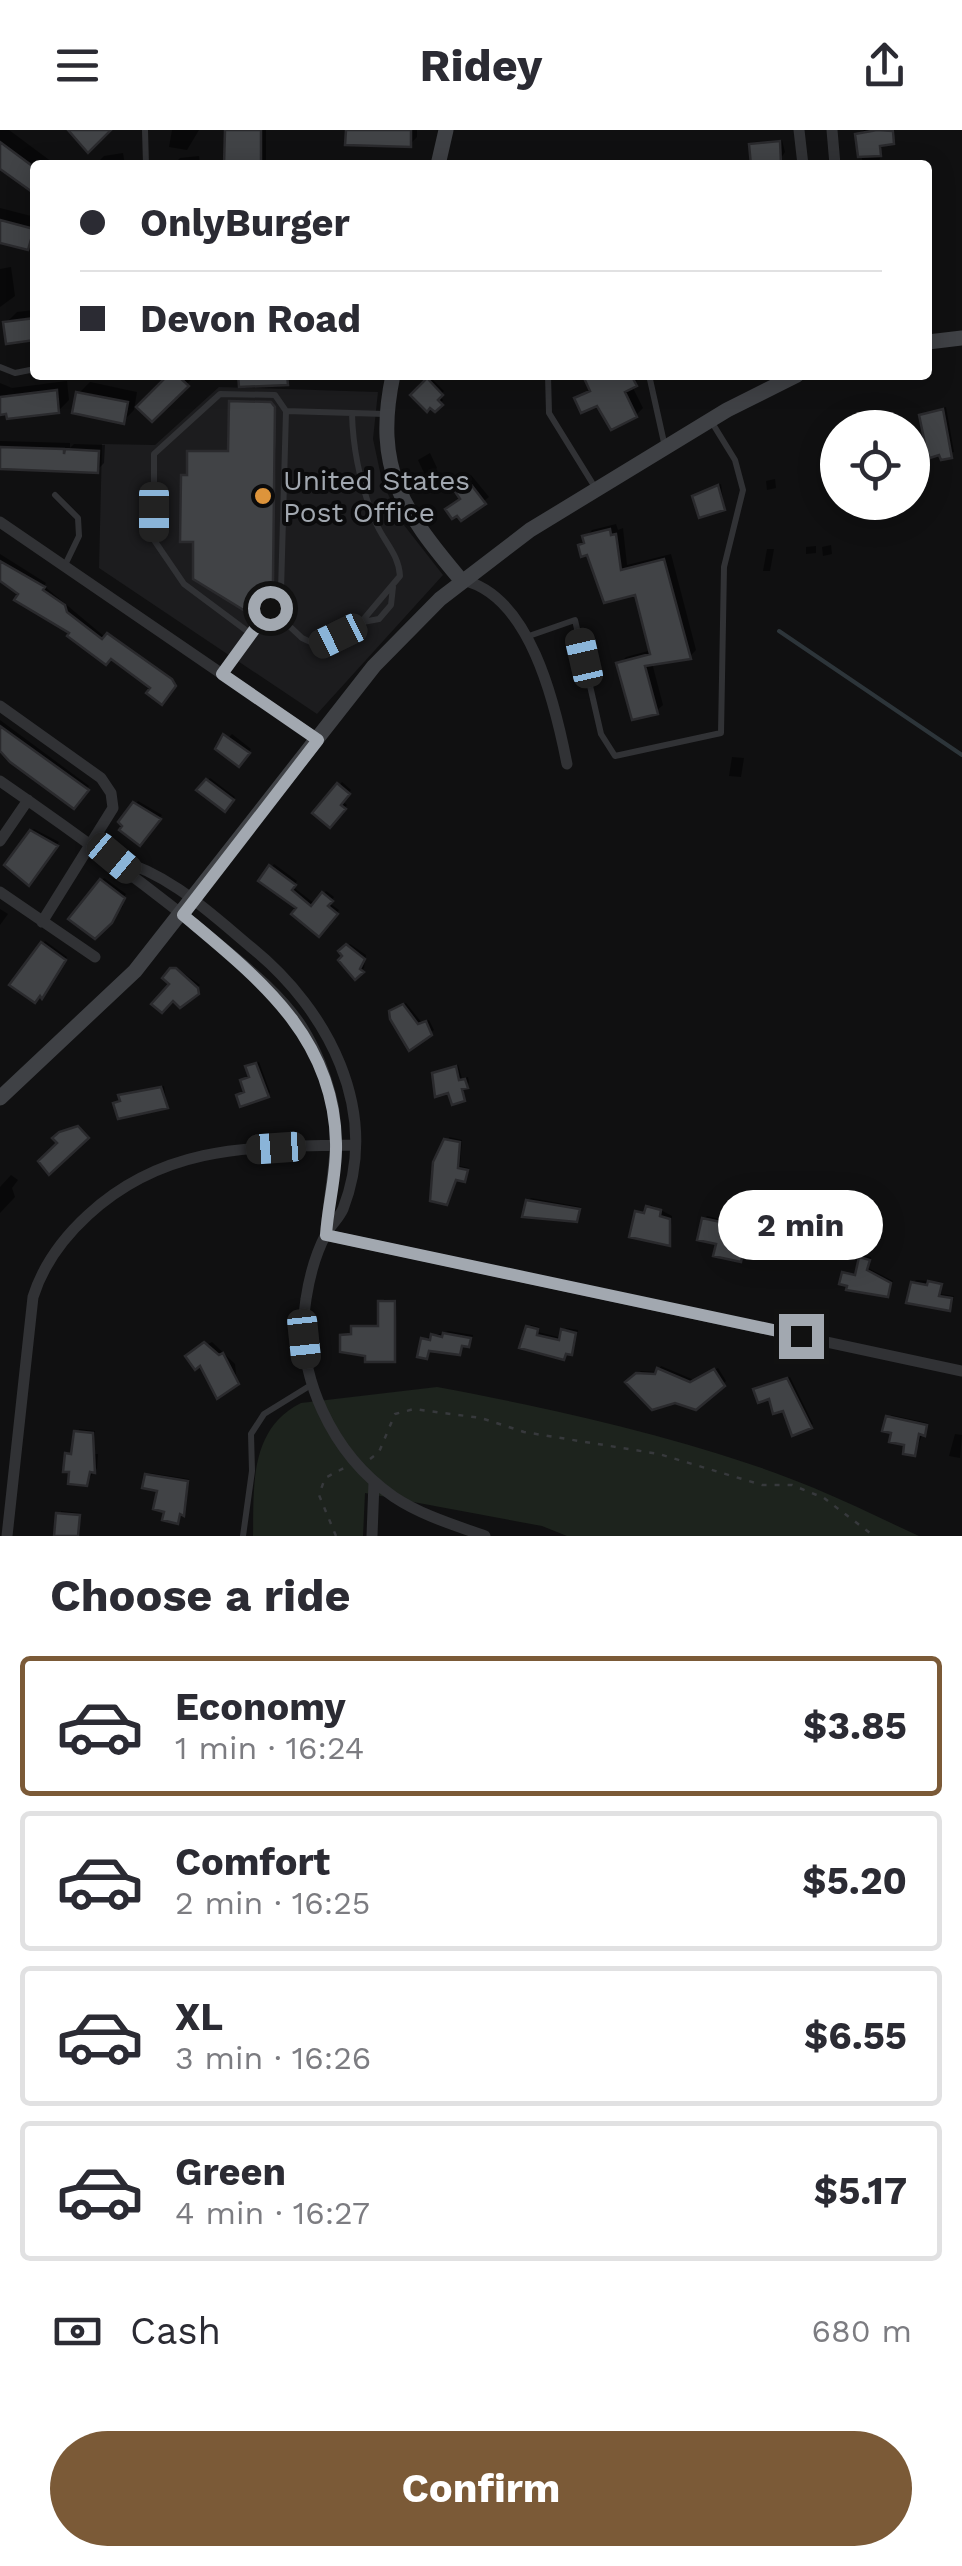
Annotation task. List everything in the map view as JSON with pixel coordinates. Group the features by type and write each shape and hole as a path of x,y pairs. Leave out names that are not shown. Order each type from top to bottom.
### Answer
{"street":[{"path":"439,160 446,130"},
{"path":"799,130 802,160"},
{"path":"832,130 835,160"},
{"path":"932,342 962,338"},
{"path":"392,380 386,414 388,456 400,496 422,534 462,580 482,585 526,637 553,699 567,764"},
{"path":"0,1098 104,1003 183,915 374,666 462,580 665,448 787,380"},
{"path":"0,522 318,740"},
{"path":"0,706 101,778 111,793 113,808 42,922"},
{"path":"0,781 114,858 252,973 301,1026 327,1084 336,1146 326,1235 304,1318 312,1384 333,1433 374,1482 416,1509 484,1536"},
{"path":"0,841 28,800"},
{"path":"114,858 156,872 194,900 265,958 318,1018 346,1078 354,1145 342,1212 326,1235"},
{"path":"0,892 95,957"},
{"path":"7,1536 28,1324 37,1286 60,1244 128,1184 176,1160 215,1152 354,1145"},
{"path":"326,1235 962,1371"},
{"path":"372,1536 374,1482"}],"lane":[{"path":"145,130 146,160"},
{"path":"0,367 14,373 30,370"},
{"path":"548,380 549,413 597,490"},
{"path":"649,380 665,448"},
{"path":"222,674 270,608 283,583 286,411 275,395 220,394 154,454 154,540 184,584 251,634"},
{"path":"286,411 386,414"},
{"path":"270,608 302,638 319,646 361,622 400,576 400,562 376,524 363,486 352,414"},
{"path":"526,637 574,620 601,734 615,756 721,733 724,567 743,490 736,460 711,420"},
{"path":"55,494 78,518 79,536 64,567"},
{"path":"243,1536 252,1471 252,1434 264,1414 312,1384"}],"path":[{"path":"336,1536 320,1502 320,1486 332,1473 377,1456 395,1414 414,1409 659,1454 762,1485 806,1489 874,1536"}],"shaded area":[{"path":"219,387 378,392 373,439 382,481 400,520 443,575 317,714 99,568 102,444 155,445"},
{"path":"437,1387 579,1416 725,1456 814,1488 919,1536 567,1536 542,1526 365,1493 363,1536 253,1536 258,1460 263,1443 284,1414 301,1403"}],"building":[{"path":"68,130 111,130 88,153"},
{"path":"225,130 261,130 261,160 224,160"},
{"path":"346,130 411,130 411,147 345,145"},
{"path":"893,131 894,144 880,146 881,156 858,157 855,134"},
{"path":"780,141 781,160 751,160 749,144"},
{"path":"0,142 30,164 30,190 0,169"},
{"path":"0,220 30,228 28,250 0,243"},
{"path":"30,319 30,341 6,344 3,322"},
{"path":"163,380 182,380 189,386 152,422 136,407"},
{"path":"238,380 288,380 288,385 239,387"},
{"path":"429,380 443,395 438,400 443,405 435,412 430,408 427,412 410,395"},
{"path":"585,380 634,380 637,386 625,392 637,417 611,430 597,406 581,413 574,398 590,391"},
{"path":"57,390 59,413 7,419 6,414 0,415 0,397"},
{"path":"76,392 128,402 124,424 72,413"},
{"path":"229,401 271,402 275,407 273,581 250,614 193,579 193,542 180,542 181,475 187,475 187,451 228,451"},
{"path":"943,409 952,458 930,458 930,412"},
{"path":"0,447 64,449 64,454 65,449 99,451 98,473 0,469"},
{"path":"466,478 486,504 461,521 457,516 452,519 445,509 460,499 452,487"},
{"path":"718,485 725,510 699,518 692,496"},
{"path":"610,529 611,535 616,534 621,570 664,559 691,659 645,666 658,714 632,720 616,663 650,654 635,595 604,603 587,555 581,557 578,545 584,543 582,536"},
{"path":"0,561 45,587 43,590 65,605 67,612 102,639 107,633 172,679 176,686 162,705 146,693 150,688 111,659 106,665 67,636 69,633 14,600 18,594 0,581"},
{"path":"0,726 89,790 74,809 0,751"},
{"path":"223,734 250,753 239,767 215,749"},
{"path":"206,779 234,800 225,812 196,790"},
{"path":"337,783 350,794 341,805 346,809 330,828 312,813"},
{"path":"133,802 161,819 140,846 119,830 122,826 118,822"},
{"path":"30,830 58,846 29,886 4,865"},
{"path":"269,865 296,885 292,890 311,906 322,892 333,901 328,906 338,914 319,937 291,914 296,908 258,881"},
{"path":"100,879 125,898 112,923 95,939 68,919"},
{"path":"41,942 66,960 42,999 40,996 35,1003 9,985"},
{"path":"346,944 365,959 360,969 364,972 355,980 338,960 342,956 338,951"},
{"path":"170,968 176,968 198,988 199,994 180,1008 173,1001 162,1013 151,1004 169,984 162,978"},
{"path":"403,1004 418,1024 426,1021 432,1035 409,1051 390,1019 389,1011"},
{"path":"256,1063 269,1097 240,1107 236,1095 244,1092 240,1080 249,1077 245,1066"},
{"path":"456,1066 459,1080 465,1079 468,1088 462,1089 465,1101 452,1105 448,1093 435,1097 432,1073"},
{"path":"161,1087 168,1108 118,1119 113,1103 120,1101 118,1095"},
{"path":"78,1126 89,1138 49,1175 38,1161 57,1143 52,1138"},
{"path":"444,1139 460,1142 458,1168 468,1170 465,1182 456,1180 447,1205 430,1201 433,1162"},
{"path":"526,1200 580,1209 577,1222 522,1217"},
{"path":"646,1206 661,1210 660,1216 670,1219 670,1246 629,1237 635,1211 644,1213"},
{"path":"702,1218 749,1228 741,1262 713,1256 716,1244 697,1240"},
{"path":"859,1257 870,1260 867,1270 891,1283 888,1297 846,1290 847,1286 839,1284 842,1272 855,1275"},
{"path":"928,1281 942,1284 939,1296 952,1298 950,1311 906,1303 911,1282 927,1285"},
{"path":"378,1301 395,1301 395,1362 365,1362 365,1356 340,1352 340,1335 351,1334 351,1326 378,1326"},
{"path":"526,1326 538,1329 537,1335 559,1340 561,1329 576,1333 572,1355 566,1354 564,1360 519,1348"},
{"path":"443,1333 471,1338 469,1347 462,1346 460,1355 429,1351 427,1359 417,1357 421,1338 430,1340 431,1334 442,1337"},
{"path":"204,1342 219,1355 223,1353 239,1384 217,1399 200,1366 195,1370 185,1356"},
{"path":"657,1368 690,1382 714,1369 725,1386 696,1410 675,1403 652,1410 625,1382 636,1373 655,1374"},
{"path":"787,1378 812,1428 792,1436 783,1411 773,1414 769,1399 758,1403 753,1389"},
{"path":"886,1416 927,1425 925,1436 919,1434 915,1456 903,1454 904,1445 889,1442 891,1433 882,1431"},
{"path":"74,1431 93,1433 95,1473 90,1472 87,1486 68,1484 69,1472 63,1472 65,1453 71,1454"},
{"path":"145,1474 188,1481 184,1516 180,1514 178,1524 162,1520 164,1512 153,1509 157,1491 142,1488"},
{"path":"56,1513 80,1515 78,1536 54,1536"}],"waterway":[{"path":"779,631 962,755"}],"place":[{"name":"United States Post Office","path":"263,496"}],"route":[{"path":"270,608 222,674 318,740 183,915 280,1000 301,1026 316,1055 334,1109 336,1146 326,1235 801,1336"}]}
